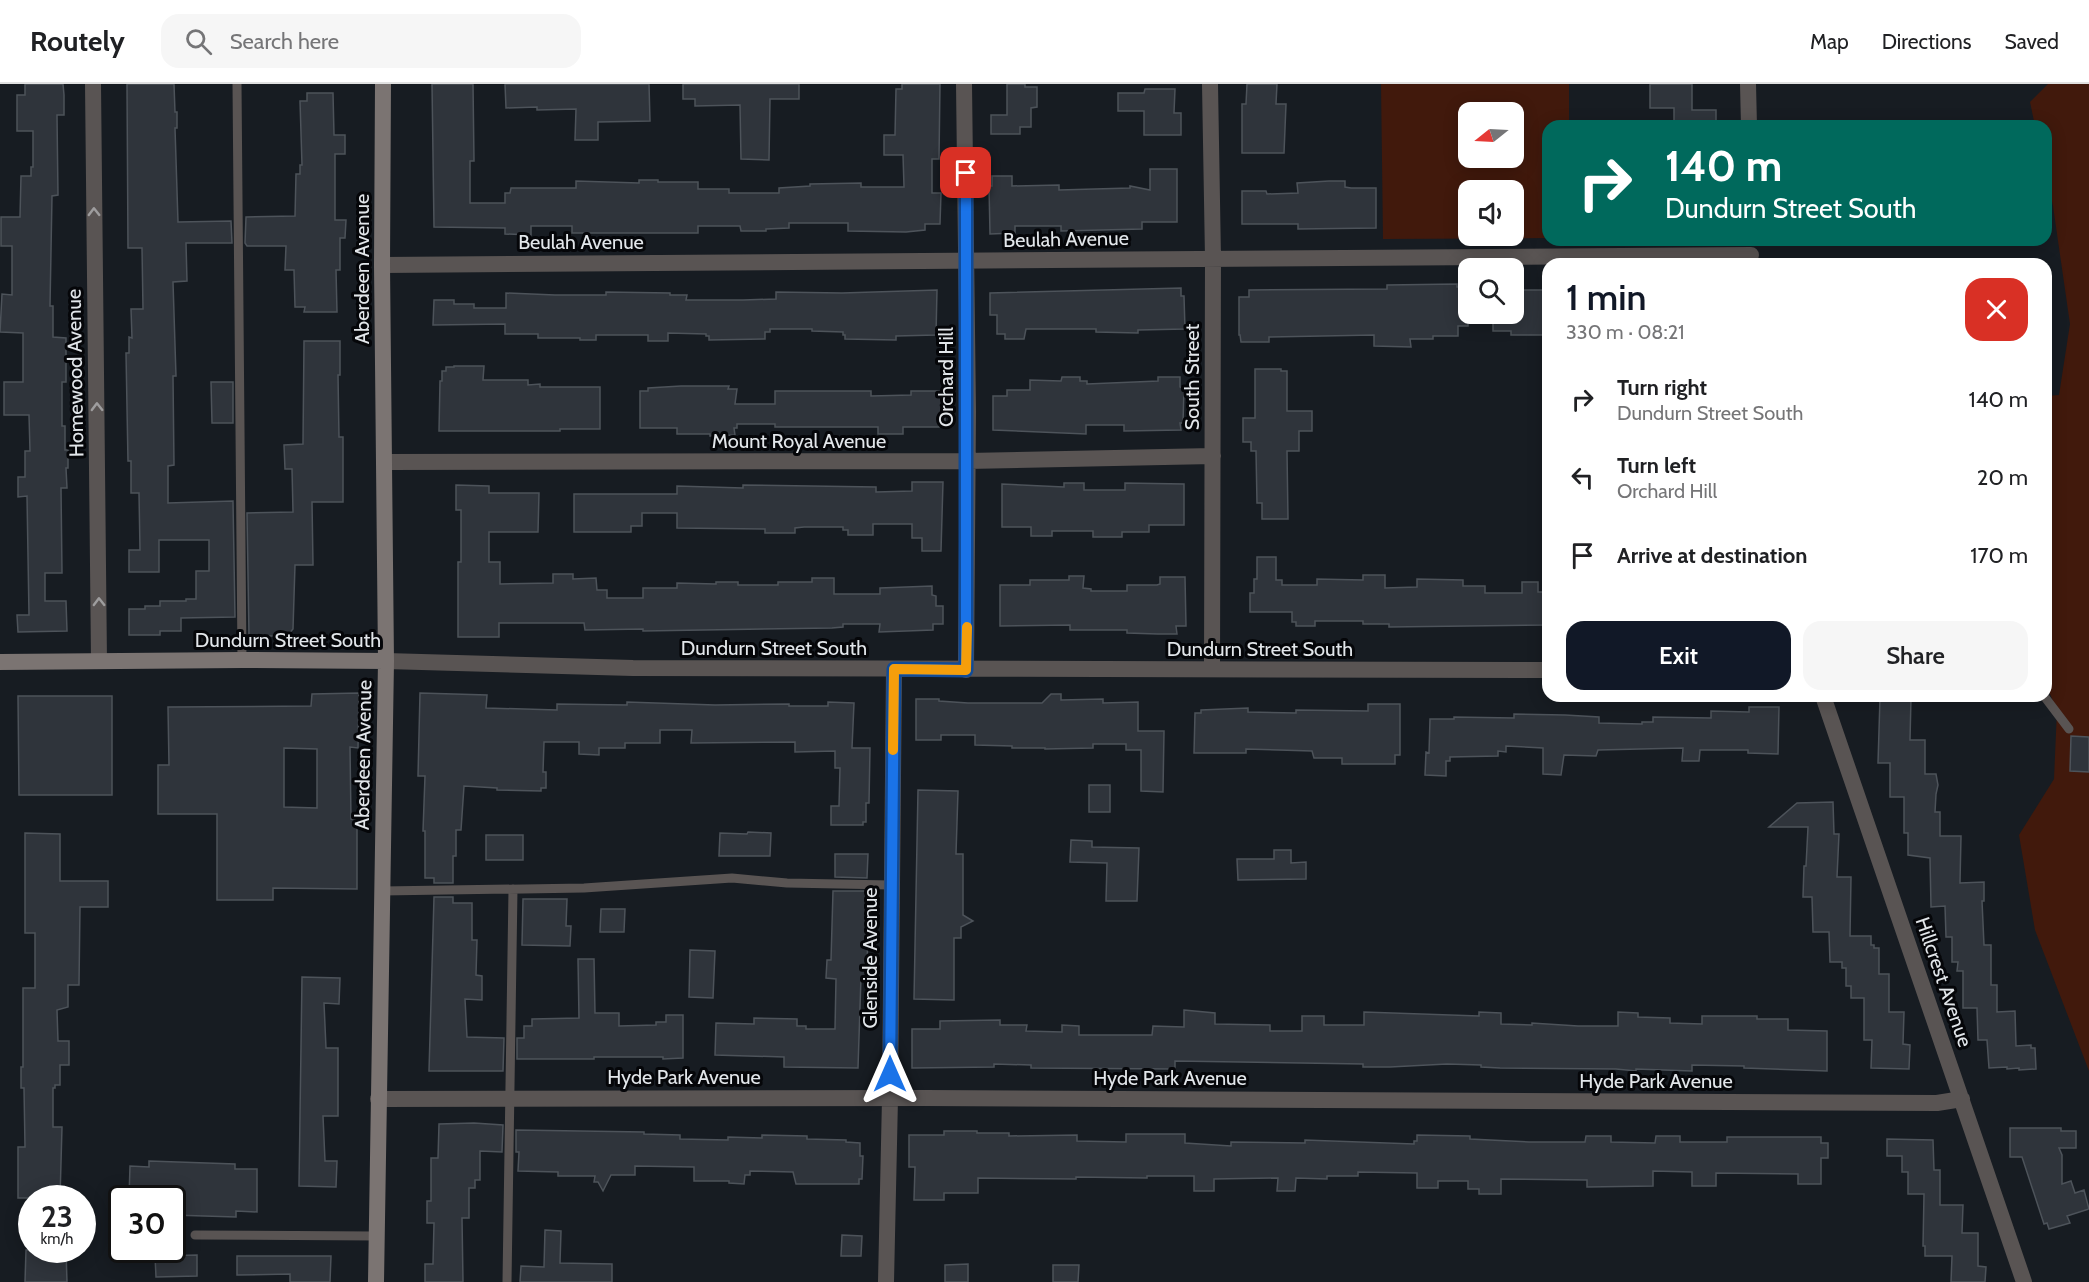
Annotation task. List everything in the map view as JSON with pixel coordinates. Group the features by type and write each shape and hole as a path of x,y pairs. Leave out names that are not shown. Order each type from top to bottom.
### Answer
{"main road":[{"name":"Aberdeen Avenue","path":"375,1282 386,662 386,462 382,265 383,84"},
{"name":"Dundurn Street South","path":"0,662 242,660 386,662"}],"street":[{"name":"Homewood Avenue","path":"93,84 99,661"},
{"name":"Orchard Hill","path":"964,84 967,261 966,670"},
{"name":"South Street","path":"1210,84 1213,258 1212,669"},
{"path":"1748,84 1749,120"},
{"name":"Beulah Avenue","path":"382,265 1751,253"},
{"name":"Mount Royal Avenue","path":"386,462 967,462 1213,456"},
{"name":"Dundurn Street South","path":"386,662 633,668 1542,670"},
{"name":"Glenside Avenue","path":"885,1282 890,1098 894,669"},
{"name":"Hillcrest Avenue","path":"1826,702 2024,1282"},
{"name":"Hyde Park Avenue","path":"378,1099 890,1098 1925,1103 1962,1099"}],"lane":[{"path":"237,84 242,660"},
{"path":"2049,702 2069,729"},
{"path":"382,891 584,888 732,878 787,883 891,885"},
{"path":"507,1282 513,889"},
{"path":"195,1235 375,1236"}],"shaded area":[{"path":"1381,84 1569,84 1569,120 1542,120 1542,238 1524,238 1524,180 1458,180 1458,239 1383,239"},
{"path":"2048,84 2089,84 2089,1071 2035,930 2019,835 2054,779 2057,710 2052,699 2052,396 2059,395 2070,324 2052,202 2052,120 2034,120 2030,102"}],"building":[{"path":"25,84 63,84 64,95 64,115 57,115 58,195 52,196 50,306 53,306 53,337 66,338 66,382 62,382 62,426 65,426 68,468 66,468 67,488 61,488 62,573 45,573 45,601 66,601 67,631 18,632 17,615 29,615 27,496 18,497 18,477 25,477 25,451 30,451 29,415 4,415 4,382 23,382 23,333 0,332 2,294 12,295 12,246 1,246 1,217 20,217 21,176 31,176 31,167 33,167 33,131 17,131 17,95 25,95"},
{"path":"127,84 174,84 175,112 177,112 177,128 175,128 178,222 231,221 232,243 186,243 187,281 173,282 176,376 173,376 174,465 168,466 168,503 233,501 235,617 181,618 181,631 160,631 160,635 129,635 129,609 160,606 160,601 196,599 196,571 209,571 209,540 159,540 159,572 129,572 129,550 140,550 139,493 131,493 131,461 128,461 126,353 129,353 129,337 132,338 131,309 143,309 142,248 128,248"},
{"path":"432,84 473,84 474,161 470,161 470,203 505,203 505,193 510,193 511,188 576,188 576,181 698,182 698,189 729,189 729,193 779,193 779,188 810,186 810,184 861,183 861,187 904,187 903,155 884,155 884,135 895,135 896,89 902,89 902,84 940,84 939,159 932,159 932,193 941,193 940,224 925,224 925,230 906,232 848,231 848,223 789,223 789,228 766,229 766,231 741,231 740,226 698,226 698,233 572,233 572,226 531,226 531,235 505,234 505,228 434,227"},
{"path":"505,84 649,84 650,121 598,122 598,140 575,140 576,109 506,108"},
{"path":"683,84 799,84 799,99 770,99 769,160 741,159 740,105 695,106 695,99 683,99"},
{"path":"1007,84 1037,87 1037,107 1031,108 1031,127 1020,127 1020,134 991,134 991,115 1007,115"},
{"path":"1247,84 1277,84 1276,104 1286,104 1284,153 1242,153 1242,104 1246,104"},
{"path":"1650,84 1692,84 1692,110 1716,110 1716,120 1674,120 1674,108 1650,108"},
{"path":"1145,89 1175,89 1174,113 1181,113 1181,135 1144,135 1144,111 1118,111 1118,93 1144,93"},
{"path":"307,93 333,93 334,135 345,135 345,154 335,154 335,220 346,220 345,238 340,238 340,270 336,270 337,312 304,312 305,307 295,307 294,270 285,270 286,246 247,246 245,243 246,217 295,216 296,174 300,174 300,165 302,165 300,101 307,101"},
{"path":"1150,169 1177,169 1177,222 1142,222 1142,229 1061,231 1061,226 1015,226 1015,233 990,234 989,186 992,186 992,176 1012,176 1012,186 1059,185 1059,190 1130,188 1130,186 1150,190"},
{"path":"1345,181 1345,187 1351,188 1376,188 1376,228 1298,229 1298,224 1242,224 1242,191 1266,191 1267,194 1298,193 1297,183"},
{"path":"1457,284 1458,324 1468,324 1468,326 1458,326 1458,336 1410,339 1411,347 1374,346 1374,335 1269,337 1269,342 1241,342 1239,297 1249,297 1249,290 1387,289 1387,285"},
{"path":"1181,288 1181,296 1184,296 1185,329 1138,330 1138,333 1096,332 1096,329 1026,329 1024,339 1005,339 1005,334 997,334 997,315 990,315 990,293"},
{"path":"937,290 936,335 896,336 896,340 845,339 843,332 812,331 812,329 770,329 770,332 765,332 765,339 709,340 706,334 668,333 668,341 648,341 648,335 596,335 596,340 580,340 580,338 538,338 538,334 505,334 505,324 433,325 434,300 454,300 454,304 474,304 474,308 506,308 506,293 606,295 606,292 670,293 670,295 687,295 686,300 743,300 776,299 776,292 842,293"},
{"path":"1524,290 1542,290 1542,335 1511,335 1511,331 1493,331 1493,324 1524,324"},
{"path":"304,341 340,341 339,437 343,437 343,502 312,502 313,565 295,565 293,629 287,636 249,636 247,513 293,512 292,469 285,469 284,445 303,444"},
{"path":"484,366 483,380 528,380 528,385 540,384 540,387 600,387 600,429 439,431 442,371 446,371 446,367"},
{"path":"1255,369 1287,371 1287,411 1312,411 1312,431 1299,431 1299,451 1287,451 1288,519 1262,519 1262,503 1257,503 1256,451 1251,451 1251,442 1243,442 1243,418 1255,418"},
{"path":"1062,377 1080,377 1080,381 1087,381 1087,384 1158,381 1158,377 1180,377 1180,387 1184,388 1181,430 1124,431 1124,425 1086,425 1086,434 993,430 993,396 1007,396 1007,390 1030,390 1030,380 1061,381"},
{"path":"211,382 233,382 233,423 212,423"},
{"path":"729,386 728,389 737,389 735,404 775,404 775,391 871,391 871,396 911,395 911,391 939,391 939,394 945,394 945,424 939,424 939,427 903,427 903,434 878,434 878,427 775,427 775,424 737,424 737,428 734,428 735,435 710,436 710,434 677,434 677,428 640,428 640,391 648,391 648,388"},
{"path":"912,482 943,482 941,551 922,551 922,538 912,538 912,524 873,524 873,535 848,535 848,530 843,530 843,527 804,527 795,528 795,533 765,533 765,529 677,528 677,513 642,513 642,526 631,526 631,532 574,532 574,494 677,494 677,486 743,488 743,485 876,487 876,492 912,491"},
{"path":"1064,483 1084,483 1084,490 1125,490 1125,483 1184,484 1184,525 1149,525 1149,532 1122,532 1122,537 1093,537 1093,531 1052,531 1052,536 1031,536 1031,527 1002,527 1002,484 1064,487"},
{"path":"456,485 489,486 489,493 539,493 538,532 489,532 489,562 500,562 500,584 553,583 553,574 573,574 573,579 596,578 597,590 607,590 607,598 643,598 643,588 677,588 677,583 738,582 738,585 778,585 778,582 812,582 812,578 834,578 834,594 880,594 880,588 932,586 932,595 936,596 936,606 943,606 943,624 933,624 933,630 879,632 880,624 843,624 843,627 832,628 643,631 643,629 585,630 584,623 499,623 499,637 458,637 461,510 456,510"},
{"path":"1257,557 1276,557 1276,580 1282,580 1282,585 1317,585 1317,579 1363,580 1363,575 1385,575 1385,588 1417,587 1417,579 1463,580 1463,586 1485,586 1485,593 1522,593 1522,582 1538,582 1538,592 1542,592 1542,625 1389,627 1389,624 1363,624 1363,621 1315,621 1315,626 1296,626 1296,622 1292,622 1292,612 1250,612 1250,593 1254,593 1254,579 1257,579"},
{"path":"1069,576 1084,576 1083,588 1091,589 1091,591 1127,591 1127,585 1160,584 1160,577 1185,577 1186,626 1176,626 1177,634 1158,634 1127,633 1127,630 1070,630 1070,625 1000,626 1000,585 1030,585 1030,580 1069,580"},
{"path":"359,693 358,748 350,747 351,819 357,820 357,889 273,888 273,900 217,900 217,814 158,814 158,765 169,765 168,707 311,706 312,694","holes":["284,748 317,749 317,808 284,807"]},
{"path":"420,693 487,695 486,708 557,710 557,704 627,705 627,702 715,705 789,704 789,706 828,706 828,702 854,703 852,748 870,748 869,803 866,803 866,822 863,822 863,825 831,825 831,806 839,806 840,768 835,768 835,751 795,752 795,742 691,743 692,730 660,730 660,743 625,743 625,748 599,748 599,755 579,754 579,742 544,742 543,772 546,772 546,788 541,788 541,791 497,790 497,788 464,786 461,830 456,830 456,856 453,856 453,883 434,883 434,878 425,878 425,831 423,831 425,776 418,776"},
{"path":"1051,694 1061,694 1061,700 1103,699 1103,703 1138,702 1138,731 1164,731 1163,792 1141,791 1141,750 1126,750 1126,744 1093,744 1093,748 1045,749 975,745 975,735 941,735 941,740 916,740 916,699 968,703 1042,703"},
{"path":"18,696 112,696 112,795 19,795"},
{"path":"1880,702 1911,702 1910,740 1925,740 1925,774 1936,774 1938,785 1935,812 1940,812 1940,836 1961,836 1960,883 1984,882 1984,901 1982,901 1984,945 1991,945 1991,985 1997,985 1997,1012 2015,1011 2016,1046 2031,1045 2031,1048 2035,1048 2036,1069 1989,1068 1987,1040 1978,1040 1977,1008 1963,1008 1963,971 1957,971 1958,962 1952,962 1952,937 1946,937 1945,906 1931,907 1930,858 1908,855 1908,833 1904,833 1904,797 1890,797 1890,763 1878,763"},
{"path":"1368,704 1400,704 1400,755 1395,755 1395,764 1342,764 1342,758 1314,758 1312,751 1246,749 1246,753 1194,753 1195,713 1201,713 1201,710 1248,708 1248,712 1296,713 1296,710 1368,711"},
{"path":"1749,707 1779,707 1778,754 1748,753 1748,750 1700,750 1699,761 1682,761 1683,748 1598,750 1596,756 1564,755 1561,775 1543,774 1543,748 1506,746 1506,752 1498,751 1498,756 1450,757 1450,761 1446,761 1446,776 1425,775 1426,752 1429,753 1430,719 1514,718 1514,714 1565,715 1599,717 1599,723 1642,724 1642,722 1653,722 1653,717 1711,718 1711,711 1749,712"},
{"path":"2071,736 2089,737 2089,772 2070,771"},
{"path":"1089,785 1110,785 1110,812 1089,812"},
{"path":"918,790 958,791 956,854 963,854 963,915 973,921 961,927 961,938 954,938 954,1000 914,999"},
{"path":"1833,802 1834,834 1839,834 1837,877 1851,877 1850,936 1871,936 1871,945 1879,948 1879,974 1889,974 1889,1012 1904,1012 1903,1044 1910,1045 1909,1069 1871,1068 1872,1040 1864,1040 1864,998 1851,998 1851,986 1846,986 1846,968 1842,968 1842,962 1830,962 1829,932 1813,932 1812,897 1803,897 1808,827 1769,827 1797,803"},
{"path":"748,832 771,833 770,856 719,856 720,833 747,834"},
{"path":"25,833 60,834 60,881 108,881 108,907 80,907 79,985 68,985 68,1007 57,1010 58,1041 69,1041 69,1065 60,1065 60,1085 55,1085 53,1088 53,1127 62,1127 60,1185 18,1185 18,1147 25,1147 24,1088 21,1088 23,988 35,988 35,933 25,933"},
{"path":"486,835 523,835 523,860 486,860"},
{"path":"1071,840 1092,841 1092,847 1139,848 1137,901 1106,901 1107,863 1070,862"},
{"path":"1274,850 1291,850 1291,863 1306,862 1306,879 1238,880 1237,859 1274,859"},
{"path":"835,854 868,854 867,878 835,877"},
{"path":"833,891 867,891 867,977 861,977 858,1068 784,1067 784,1057 715,1055 716,1023 754,1024 754,1018 797,1019 797,1026 806,1026 806,1029 835,1029 836,979 826,978 827,960 831,960"},
{"path":"434,897 453,897 453,903 472,903 472,940 477,940 476,975 482,976 482,1000 465,999 467,1037 504,1038 503,1071 429,1071"},
{"path":"523,899 567,899 566,926 571,926 570,946 522,945"},
{"path":"601,909 625,909 624,932 600,932"},
{"path":"690,950 715,951 713,998 689,997"},
{"path":"578,959 594,959 595,1013 619,1013 619,1026 656,1025 656,1022 666,1022 666,1015 683,1015 683,1058 517,1059 517,1038 524,1038 524,1026 532,1026 532,1019 579,1018"},
{"path":"302,977 340,978 339,1004 324,1003 326,1048 338,1048 338,1116 323,1116 325,1161 337,1161 336,1187 299,1186"},
{"path":"1184,1010 1215,1013 1215,1024 1270,1025 1270,1031 1302,1031 1302,1016 1324,1016 1324,1025 1364,1025 1364,1012 1479,1016 1479,1012 1501,1013 1501,1024 1532,1025 1532,1023 1578,1026 1618,1026 1618,1012 1638,1013 1638,1017 1670,1018 1670,1023 1702,1024 1702,1016 1757,1016 1757,1019 1788,1019 1788,1030 1827,1031 1827,1071 1692,1065 1692,1071 1636,1069 1636,1071 1500,1068 1447,1064 1363,1067 1363,1064 1175,1061 1175,1069 1031,1068 1031,1065 994,1064 994,1067 912,1068 912,1029 940,1029 940,1021 1000,1020 1000,1025 1027,1025 1026,1031 1062,1032 1062,1025 1079,1026 1079,1035 1152,1035 1153,1026 1184,1027"},
{"path":"439,1124 503,1125 502,1152 480,1151 480,1180 475,1180 475,1188 469,1188 469,1218 462,1218 463,1282 425,1282 425,1264 433,1264 434,1223 427,1223 427,1201 431,1201 431,1158 438,1158"},
{"path":"2010,1128 2061,1128 2061,1131 2076,1131 2076,1148 2059,1148 2062,1155 2062,1184 2071,1181 2075,1193 2084,1190 2089,1209 2067,1216 2070,1223 2049,1229 2047,1223 2044,1224 2022,1157 2010,1157"},
{"path":"516,1130 644,1132 644,1134 680,1135 680,1139 728,1140 728,1137 762,1138 762,1135 846,1140 846,1142 860,1143 860,1156 863,1156 862,1179 859,1179 859,1184 796,1184 793,1172 750,1171 750,1175 745,1175 744,1184 729,1183 729,1181 694,1181 694,1167 635,1166 635,1175 611,1175 603,1191 598,1182 594,1182 595,1176 558,1176 558,1172 518,1171 519,1152 516,1152"},
{"path":"944,1131 1009,1133 1009,1136 1077,1135 1077,1141 1126,1142 1126,1134 1185,1134 1185,1143 1231,1146 1231,1142 1305,1143 1305,1140 1414,1144 1414,1141 1417,1141 1417,1135 1470,1136 1470,1139 1529,1142 1585,1142 1586,1136 1611,1136 1611,1142 1655,1143 1656,1136 1680,1136 1680,1142 1727,1142 1727,1137 1821,1137 1821,1143 1828,1143 1828,1158 1821,1158 1821,1184 1798,1184 1798,1174 1716,1173 1716,1186 1692,1186 1692,1172 1653,1171 1653,1186 1587,1187 1587,1180 1501,1179 1501,1194 1479,1194 1479,1189 1468,1189 1468,1181 1438,1181 1438,1188 1417,1188 1417,1173 1358,1172 1358,1176 1327,1176 1327,1179 1296,1178 1295,1191 1277,1191 1278,1178 1214,1179 1214,1191 1194,1191 1194,1176 1076,1177 1076,1179 978,1178 978,1193 944,1193 944,1200 914,1200 915,1167 909,1167 909,1135 944,1135"},
{"path":"1887,1139 1933,1140 1934,1170 1940,1170 1940,1205 1963,1205 1962,1233 1978,1233 1978,1266 1986,1267 1985,1282 1951,1282 1952,1256 1925,1256 1925,1246 1923,1246 1924,1194 1908,1194 1908,1172 1902,1172 1902,1156 1887,1156"},
{"path":"149,1161 235,1164 235,1169 257,1169 257,1212 236,1211 236,1217 186,1215 186,1185 129,1185 130,1166 149,1167"},
{"path":"545,1230 561,1231 560,1263 612,1264 612,1282 520,1282 521,1266 544,1267"},
{"path":"842,1235 862,1236 861,1256 841,1256"},
{"path":"186,1255 197,1255 197,1276 156,1277 155,1263 186,1263"},
{"path":"237,1256 331,1256 330,1282 290,1282 290,1274 237,1275"},
{"path":"26,1263 66,1263 67,1282 25,1282"},
{"path":"968,1264 968,1282 945,1282 945,1265"},
{"path":"1053,1265 1079,1265 1078,1282 1053,1282"}],"slow traffic":[{"path":"893,750 894,669 966,670 967,627"}],"route":[{"path":"890,1074 894,669 966,670 968,389 966,173"}]}
